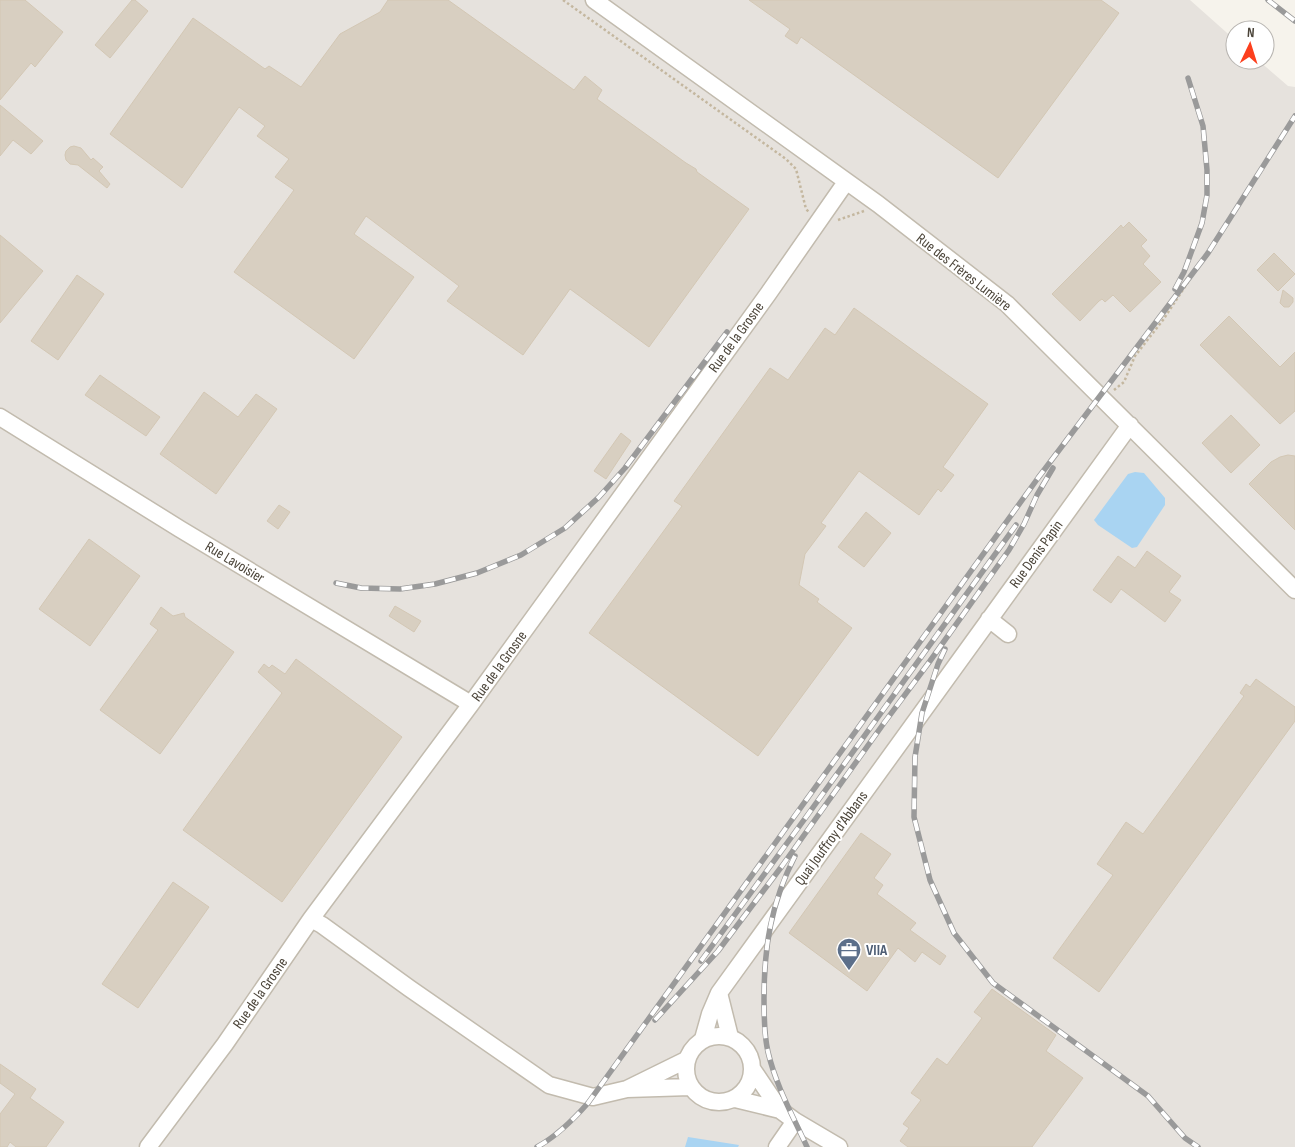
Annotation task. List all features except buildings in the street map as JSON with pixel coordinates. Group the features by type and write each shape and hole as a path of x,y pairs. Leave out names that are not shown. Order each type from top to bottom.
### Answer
{"street":[{"name":"Rue des Frères Lumière","path":"594,0 878,204 1007,304 1295,590"},
{"name":"Rue de la Grosne","path":"148,1147 225,1044 311,919 471,704 846,182"},
{"name":"Rue Lavoisier","path":"0,417 180,529 471,704"},
{"name":"Rue Denis Papin","path":"943,683 1130,425"},
{"path":"989,620 1008,634"},
{"name":"Quai Jouffroy d'Abbans","path":"703,1039 710,1014 719,993 943,683"},
{"path":"311,919 549,1085 593,1097 627,1089 690,1087"},
{"path":"719,993 730,1037"},
{"path":"753,1070 751,1079 742,1094 725,1102 706,1100 697,1095 686,1079 685,1070 686,1060 690,1052 703,1039 721,1035 730,1037 747,1050 753,1070 780,1110 839,1147"},
{"path":"627,1089 686,1060"},
{"path":"734,1099 780,1110"},
{"path":"777,1147 795,1121"}],"path":[{"path":"563,0 786,159 796,168 806,208 819,222"},
{"path":"1102,399 1124,382 1135,356 1168,312 1248,191 1295,114"}],"shaded area":[{"path":"0,0 1190,0 1225,31 1225,70 1270,70 1288,86 1295,87 1295,1147 0,1147"}],"water":[{"path":"1135,472 1144,473 1165,498 1165,505 1137,547 1132,548 1098,525 1094,520 1128,474"},
{"path":"688,1137 739,1145 738,1147 685,1147"}],"railway":[{"path":"1268,0 1295,21"},
{"path":"1175,289 1184,272 1202,223 1207,195 1203,126 1188,78"},
{"path":"537,1147 577,1116 588,1103 1038,478 1208,253 1295,116"},
{"path":"336,583 361,588 400,589 435,584 477,573 521,555 565,528 599,497 625,468 727,332"},
{"path":"655,1020 718,951 782,866 930,661 1009,550 1053,468"},
{"path":"701,961 1016,525"},
{"path":"945,649 938,664 922,713 915,757 914,817 930,880 954,933 993,983 1148,1096 1185,1138 1198,1147"},
{"path":"795,856 780,891 770,926 765,961 764,1019 767,1046 775,1077 807,1147"}],"place":[{"name":"VIIA","path":"849,971"}]}
